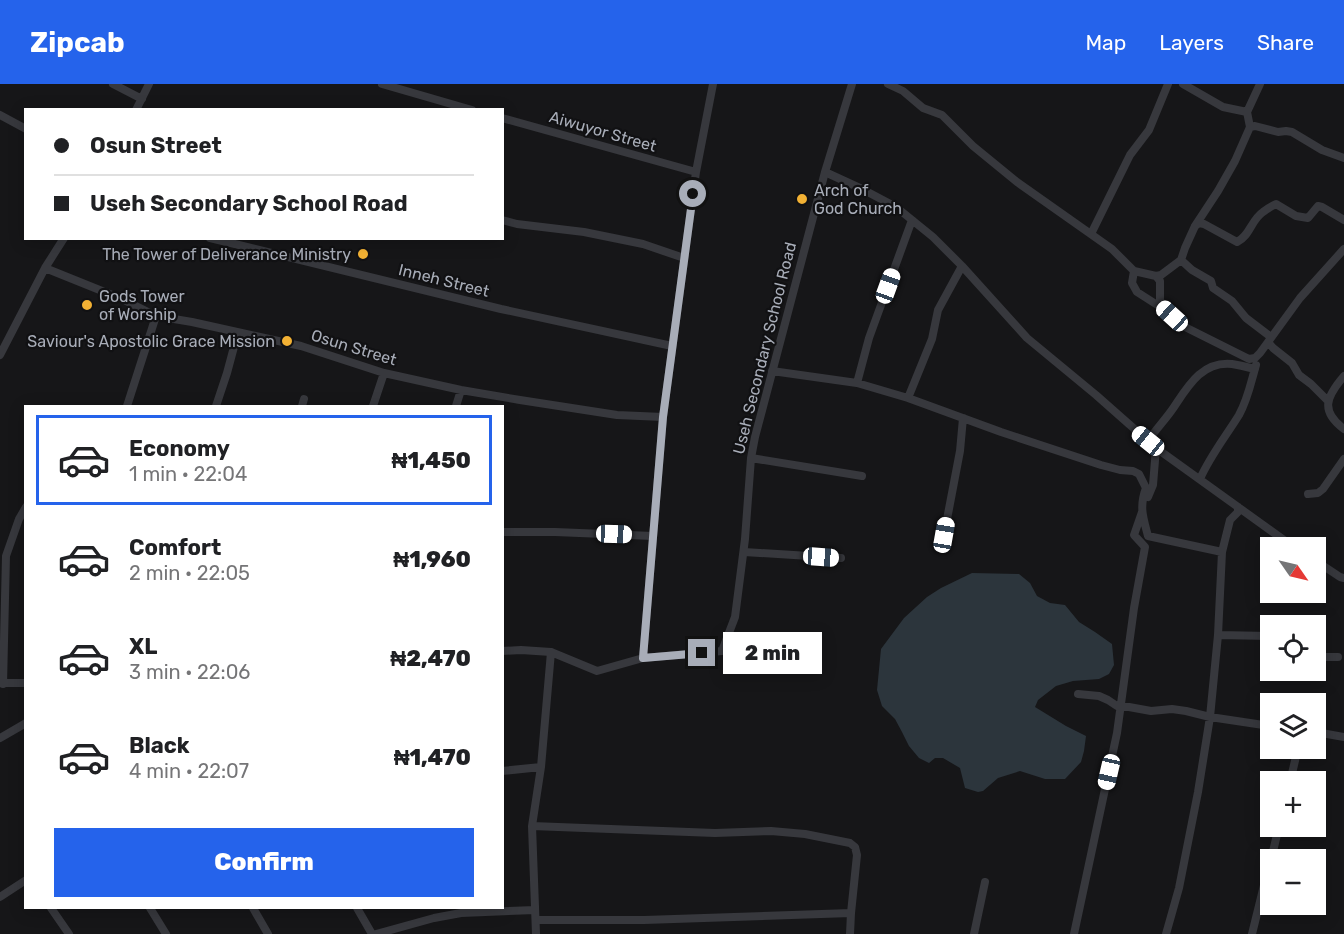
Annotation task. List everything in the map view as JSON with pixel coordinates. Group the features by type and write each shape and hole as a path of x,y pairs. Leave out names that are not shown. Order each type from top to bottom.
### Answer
{"street":[{"path":"113,84 142,99"},
{"path":"136,108 150,84"},
{"path":"382,84 465,108"},
{"path":"504,651 551,652 597,671 643,658 663,417 696,172 713,84"},
{"name":"Useh Secondary School Road","path":"643,658 722,651 735,618 744,552 751,458 825,172 852,84"},
{"path":"888,84 903,91 923,108 942,115 973,146 1017,182 1113,249 1134,271 1156,276 1161,275 1181,260 1195,226 1235,161 1250,127 1247,112 1260,84"},
{"path":"1161,102 1162,84"},
{"path":"1091,234 1130,155 1149,130 1168,84"},
{"path":"1183,84 1223,107 1247,112"},
{"path":"0,115 24,128"},
{"name":"Aiwuyor Street","path":"504,119 696,172"},
{"path":"1250,127 1292,132 1322,150 1344,158"},
{"path":"825,172 896,207 933,237 1027,338 1156,448 1280,537"},
{"path":"1195,226 1199,223 1204,224 1236,242 1247,235 1262,212 1276,204 1296,216 1308,218 1318,206 1344,220"},
{"path":"856,383 912,220"},
{"path":"504,221 608,236 643,244 684,258"},
{"path":"0,355 45,268 63,240"},
{"name":"Inneh Street","path":"218,240 501,309 672,346"},
{"path":"1134,271 1132,283 1137,292 1181,324 1249,359 1255,358 1260,353 1300,298 1344,249"},
{"path":"1181,260 1192,270 1211,281 1213,288 1232,301 1246,318 1269,339 1273,348 1292,363 1299,375 1328,401"},
{"path":"908,398 932,339 938,310 962,266"},
{"name":"Osun Street","path":"45,268 122,299 156,316 301,346 384,373 461,390 617,415 663,417"},
{"path":"1156,276 1160,280 1162,308"},
{"path":"127,405 156,316"},
{"path":"216,405 238,332"},
{"path":"1200,479 1239,415 1246,400 1260,353"},
{"path":"1148,441 1185,388 1197,375 1215,366 1230,363 1255,369"},
{"path":"772,371 856,383 908,398 1101,465 1133,471 1139,474 1146,488 1142,514 1148,536 1222,552"},
{"path":"373,405 384,373"},
{"path":"1344,376 1333,389 1327,408 1335,423 1344,429"},
{"path":"456,405 461,390"},
{"path":"944,535 960,451 963,418"},
{"path":"1074,934 1118,734 1134,608 1145,547 1134,535 1153,485 1156,448"},
{"path":"751,458 862,476"},
{"path":"1308,494 1318,493 1323,489 1344,459"},
{"path":"1166,934 1179,888 1210,717 1218,635 1222,552 1230,520 1229,501"},
{"path":"1230,520 1238,512 1238,507"},
{"path":"24,511 6,556 2,684 24,683"},
{"path":"504,532 653,536"},
{"path":"744,552 841,558"},
{"path":"1326,568 1344,578"},
{"path":"1218,635 1260,636"},
{"path":"536,934 532,826 541,766 551,652"},
{"path":"1326,657 1338,657"},
{"path":"1078,694 1099,696 1121,707 1151,711 1172,709 1260,724"},
{"path":"0,738 24,724"},
{"path":"1326,734 1344,737"},
{"path":"504,771 541,766"},
{"path":"532,826 715,833 771,831 805,834 850,843 855,847 857,855 850,934"},
{"path":"0,897 24,881"},
{"path":"974,934 985,882"},
{"path":"1252,934 1260,903"},
{"path":"52,909 69,934"},
{"path":"151,909 166,934"},
{"path":"254,909 268,934"},
{"path":"358,909 374,934 448,911 460,913 535,910"},
{"path":"536,920 644,920 851,913"}],"shaded area":[{"path":"972,573 1019,574 1030,583 1037,596 1050,603 1065,605 1079,622 1112,644 1114,665 1109,674 1099,679 1073,681 1056,686 1038,700 1035,707 1086,736 1081,762 1065,779 1045,779 1020,771 998,778 983,791 978,792 965,788 960,768 943,758 935,758 929,763 919,758 909,746 895,719 882,706 877,690 881,649 904,618 927,597"}],"place":[{"name":"Arch of God Church","path":"802,199"},
{"name":"The Tower of Deliverance Ministry","path":"363,254"},
{"name":"Gods Tower of Worship","path":"87,305"},
{"name":"Saviour's Apostolic Grace Mission","path":"287,341"}],"route":[{"path":"693,194 663,417 643,658 702,653"}]}
